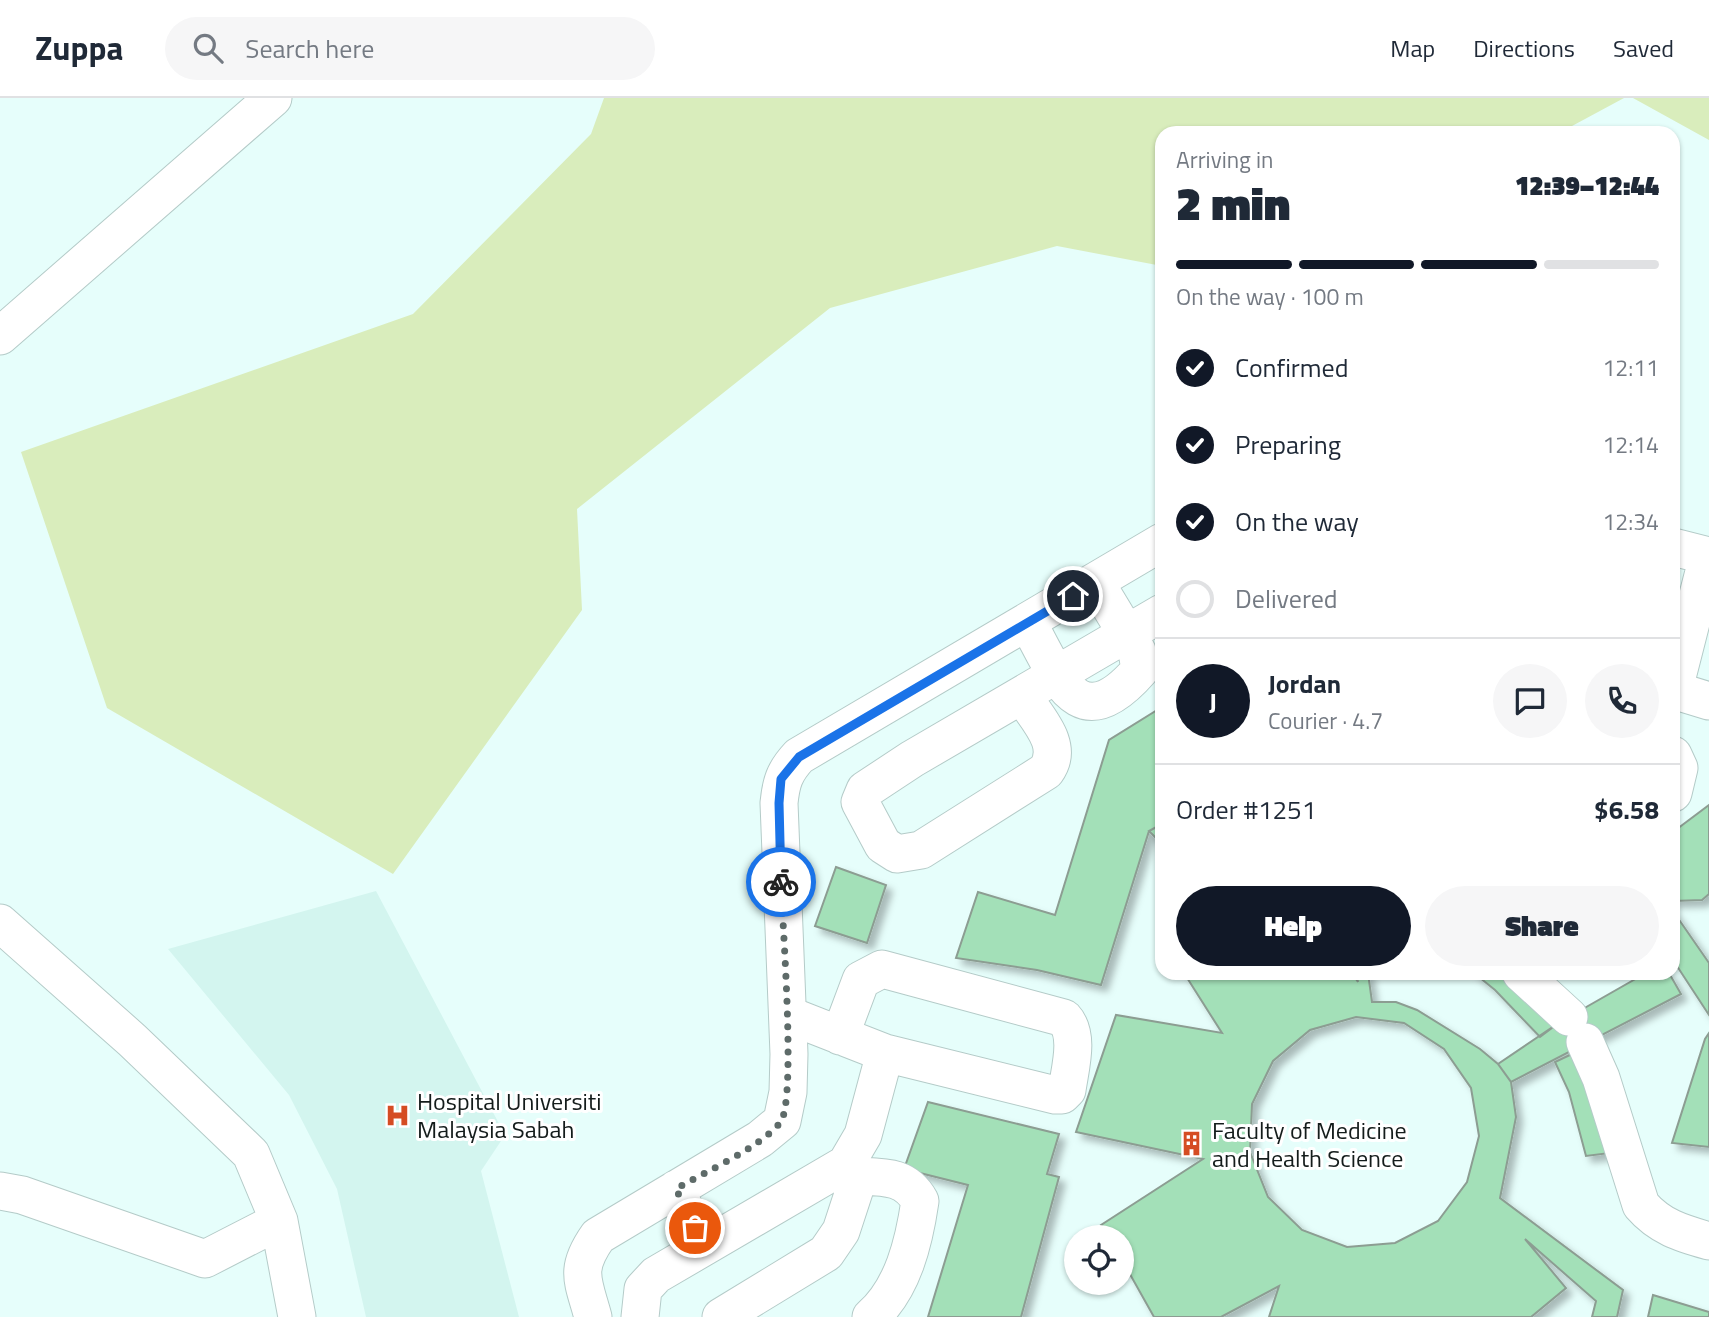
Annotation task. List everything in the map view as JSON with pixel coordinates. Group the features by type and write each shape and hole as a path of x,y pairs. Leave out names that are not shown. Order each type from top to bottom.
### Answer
{"street":[{"path":"0,336 273,98"},
{"path":"593,1317 582,1278 584,1255 598,1236 760,1139 782,1121 788,1092 788,1015 783,971 779,803 781,779 788,767 799,757 1155,546"},
{"path":"1680,549 1708,556 1680,663"},
{"path":"1096,583 1125,634"},
{"path":"1022,695 1054,747 1055,759 1046,771 920,850 897,854 883,845 860,802 865,790 1022,695 1155,618"},
{"path":"1028,623 1058,674"},
{"path":"1680,693 1709,701"},
{"path":"0,923 132,1040 251,1154 279,1221 297,1317"},
{"path":"788,1015 885,1053 1062,1095 1067,1090 1073,1038 1071,1025 1064,1018 882,970 861,980 840,1035"},
{"path":"1528,980 1577,1030 1601,1078 1641,1205 1655,1221 1674,1231 1709,1241"},
{"path":"721,1317 826,1254 841,1231 853,1170 885,1053"},
{"path":"640,1317 641,1296 646,1284 702,1248 853,1170 894,1177 915,1191 920,1200 899,1282 884,1305 870,1317"},
{"path":"676,1189 702,1248"},
{"path":"0,1191 22,1195 205,1259 279,1221"}],"shaded area":[{"name":"Hospital Universiti Malaysia Sabah","path":"376,891 505,1135 481,1171 519,1317 366,1317 337,1189 289,1095 168,949"}],"green space":[{"path":"604,98 1624,98 1572,126 1155,126 1155,265 1057,246 830,308 577,509 582,610 393,874 107,708 21,452 413,314 591,134"},
{"path":"1633,98 1709,98 1709,140"}],"building":[{"path":"1155,711 1155,828 1149,831 1101,985 1037,970 956,958 978,892 1055,915 1109,740"},
{"path":"1709,805 1709,894 1702,900 1680,901 1680,827"},
{"path":"836,867 886,885 867,943 815,926"},
{"path":"1680,921 1709,963 1709,1015 1680,971"},
{"name":"Faculty of Medicine and Health Science","path":"1188,980 1369,980 1372,1002 1396,1002 1417,1010 1480,1049 1498,1064 1511,1082 1516,1117 1500,1198 1623,1290 1617,1317 1592,1317 1596,1301 1525,1239 1566,1288 1531,1317 1269,1317 1279,1286 1221,1317 1154,1317 1134,1281 1134,1225 1101,1225 1203,1159 1076,1132 1116,1015 1222,1033","holes":["1356,1017 1404,1023 1444,1049 1471,1088 1479,1136 1467,1182 1438,1221 1395,1243 1347,1247 1302,1230 1268,1197 1250,1152 1252,1104 1273,1061 1310,1030"]},
{"path":"1483,980 1518,980 1560,1022 1540,1037"},
{"path":"1634,980 1673,980 1681,994 1511,1082 1498,1064 1560,1022"},
{"path":"1709,1033 1709,1147 1672,1143 1705,1039"},
{"path":"1574,1053 1610,1153 1586,1156 1569,1092 1555,1062"},
{"path":"928,1102 1059,1134 1047,1174 1059,1177 1021,1317 928,1317 968,1185 904,1169"},
{"path":"1653,1295 1709,1312 1709,1317 1648,1317"}],"way so far":[{"path":"695,1228 676,1189 760,1139 782,1121 788,1092 789,1055 783,971 781,882"}],"place":[{"name":"Hospital Universiti Malaysia Sabah","path":"397,1115"},
{"name":"Faculty of Medicine and Health Science","path":"1192,1144"}],"route":[{"path":"781,882 779,803 781,779 788,767 799,757 1073,596"}]}
